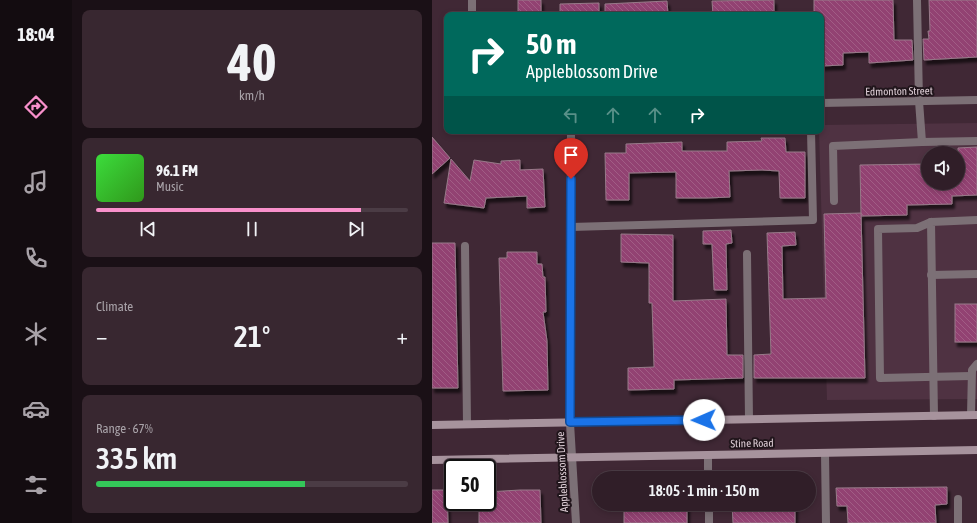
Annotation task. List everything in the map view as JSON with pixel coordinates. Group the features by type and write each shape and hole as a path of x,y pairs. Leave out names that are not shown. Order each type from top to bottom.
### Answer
{"main road":[{"path":"432,425 974,415"},
{"name":"Stine Road","path":"432,460 977,450"}],"street":[{"path":"472,0 472,12"},
{"path":"918,0 919,101 922,142"},
{"name":"Edmonton Street","path":"824,103 977,100"},
{"name":"Appleblossom Drive","path":"571,134 570,422 576,523"},
{"path":"571,227 813,220 811,134"},
{"path":"834,201 833,146 977,141"},
{"path":"971,376 880,378 878,229 916,228 931,222 977,220"},
{"path":"931,222 934,416"},
{"path":"465,246 467,424"},
{"path":"747,254 749,419"},
{"path":"931,275 977,274"},
{"path":"974,415 971,376 972,370 977,364"},
{"path":"825,453 826,523"},
{"path":"708,455 708,471"},
{"path":"958,499 958,523"},
{"path":"709,511 709,523"}],"shaded area":[{"path":"977,123 977,399 827,400 819,134 824,134 824,125"}],"building":[{"path":"518,0 541,0 541,12 518,12"},
{"path":"774,0 774,12 713,12 712,1"},
{"path":"814,0 893,0 894,40 912,40 913,60 869,63 869,52 843,53 843,65 824,66 824,12 814,12"},
{"path":"929,0 977,0 977,57 924,60 923,39 929,39 928,31 930,31"},
{"path":"667,1 668,12 605,12 605,4"},
{"path":"599,3 599,12 560,12 560,4"},
{"path":"432,137 450,158 432,174"},
{"path":"761,138 785,138 786,152 805,152 805,198 780,198 779,171 762,170 729,171 730,197 707,198 676,198 676,172 629,173 629,200 606,200 605,153 626,153 626,144 682,142 682,151 727,151 727,142 762,141"},
{"path":"977,147 977,195 952,196 952,204 907,205 907,215 861,216 860,165 921,164 921,190 965,190 965,148"},
{"path":"451,159 470,181 474,160 501,164 501,161 520,160 520,170 543,169 545,207 527,208 527,196 486,198 484,208 444,203"},
{"path":"861,213 865,378 754,378 754,355 771,354 767,233 795,232 796,245 782,246 783,299 826,298 824,214"},
{"path":"731,230 732,243 726,244 727,290 714,290 712,244 703,244 703,231"},
{"path":"621,234 673,235 673,301 726,299 727,355 743,355 743,378 674,380 674,389 628,390 628,368 654,367 652,303 649,303 649,263 621,262"},
{"path":"432,243 455,243 458,388 432,388"},
{"path":"507,252 537,252 537,264 542,264 543,277 545,277 546,312 543,312 547,341 548,390 503,391 499,258 507,258"},
{"path":"955,304 977,304 977,342 955,342"},
{"path":"947,487 947,504 935,505 936,523 848,523 847,506 837,506 836,488"},
{"path":"432,490 444,490 444,511 448,511 448,523 432,523"},
{"path":"540,490 541,523 479,523 479,511 496,511 496,491"},
{"path":"624,511 687,511 687,523 624,523"},
{"path":"732,511 795,511 795,523 733,523"}],"route":[{"path":"571,179 570,422 704,420"}]}
